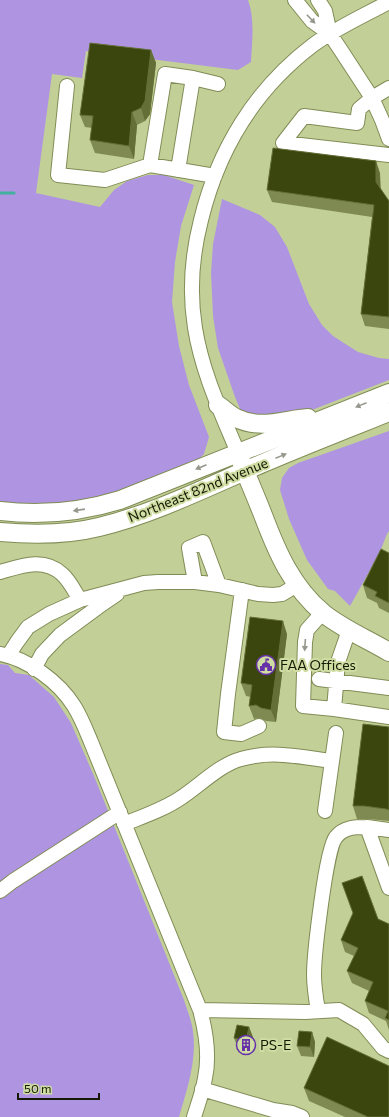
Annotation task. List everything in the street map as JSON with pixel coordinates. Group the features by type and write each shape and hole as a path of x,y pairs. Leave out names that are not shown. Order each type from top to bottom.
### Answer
{"main road":[{"name":"Northeast 82nd Avenue","path":"0,511 38,513 61,512 100,506 127,497 389,393"},
{"path":"218,405 236,418 256,424 278,423 299,418 333,416"},
{"name":"Northeast 82nd Avenue","path":"0,532 28,534 55,533 76,531 123,521 389,412"},
{"path":"238,453 277,550 297,586 312,602 336,622 389,652"}],"street":[{"path":"295,0 312,20 330,34 372,98 389,139"},
{"path":"318,0 325,11 330,34"},
{"path":"238,453 208,379 198,344 193,314 192,285 196,239 207,197 226,150 235,133 258,100 284,70 313,45 347,23 389,2"},
{"path":"150,165 165,74 193,78 218,84"},
{"path":"178,170 193,78"},
{"path":"67,86 58,175 105,180 150,165 215,176"},
{"path":"389,88 372,98 359,109 357,123 304,116 283,144 389,155"},
{"path":"195,582 189,548 203,542 220,585"},
{"path":"0,572 23,565 42,564 53,568 63,575 80,600"},
{"path":"194,1117 205,1078 207,1050 206,1030 200,1010 91,742 74,705 59,688 39,671 22,661 4,655 28,627 49,614 80,600 144,583 195,582 220,585 258,594 273,595 282,594 297,586"},
{"path":"34,669 42,654 60,635 98,607 129,587"},
{"path":"242,590 224,732 241,734 259,726"},
{"path":"323,612 307,630 305,642 303,706 389,717"},
{"path":"334,709 338,662 349,630"},
{"path":"319,679 389,688"},
{"path":"325,811 336,733"},
{"path":"0,892 13,881 122,818 163,809 182,798 220,769 240,759 266,754 285,754 332,762"},
{"path":"318,1011 314,974 322,896 330,849 335,837 344,830 352,827 367,827 389,830"},
{"path":"367,827 388,880"},
{"path":"200,1010 305,1012 339,1010 363,1024 383,1048 389,1051"},
{"path":"202,1089 302,1117"}],"shaded area":[{"path":"0,0 248,0 252,15 251,62 238,70 86,51 82,78 52,74 36,193 100,207 114,190 127,181 148,175 164,175 194,185 181,226 175,262 172,302 179,346 189,385 209,437 204,454 198,460 103,497 75,504 46,505 0,502"},
{"path":"222,199 260,215 275,227 287,247 309,304 322,325 333,336 358,352 379,358 389,359 389,380 299,415 259,419 241,411 218,348 213,316 211,273 213,244"},
{"path":"389,431 389,531 379,554 350,606 335,591 328,589 307,560 289,519 280,490 282,478 289,468 298,463"},
{"path":"0,664 8,665 15,673 29,675 54,697 71,723 94,776 184,1000 191,1020 194,1053 179,1117 0,1117"}],"building":[{"path":"90,43 151,50 145,101 141,108 132,112 129,146 90,140 93,116 80,115"},
{"path":"273,148 376,161 376,182 389,201 389,317 361,314 374,205 267,190"},
{"path":"381,549 389,553 389,603 375,596 377,592 363,585"},
{"name":"FAA Offices","path":"250,617 283,621 271,710 261,708 256,705 249,706 252,685 241,683"},
{"path":"363,724 389,727 389,810 364,806 353,806"},
{"path":"362,876 378,919 389,924 389,1020 385,1018 388,1011 365,1001 373,982 347,971 358,948 341,940 353,913 342,883"},
{"path":"237,1025 249,1027 246,1041 234,1038"},
{"path":"299,1031 312,1032 310,1047 297,1046"},
{"path":"327,1037 389,1066 389,1117 368,1117 304,1088"}],"waterway":[{"path":"0,193 14,193"}],"place":[{"name":"FAA Offices","path":"266,665"},
{"name":"PS-E","path":"246,1045"}]}
